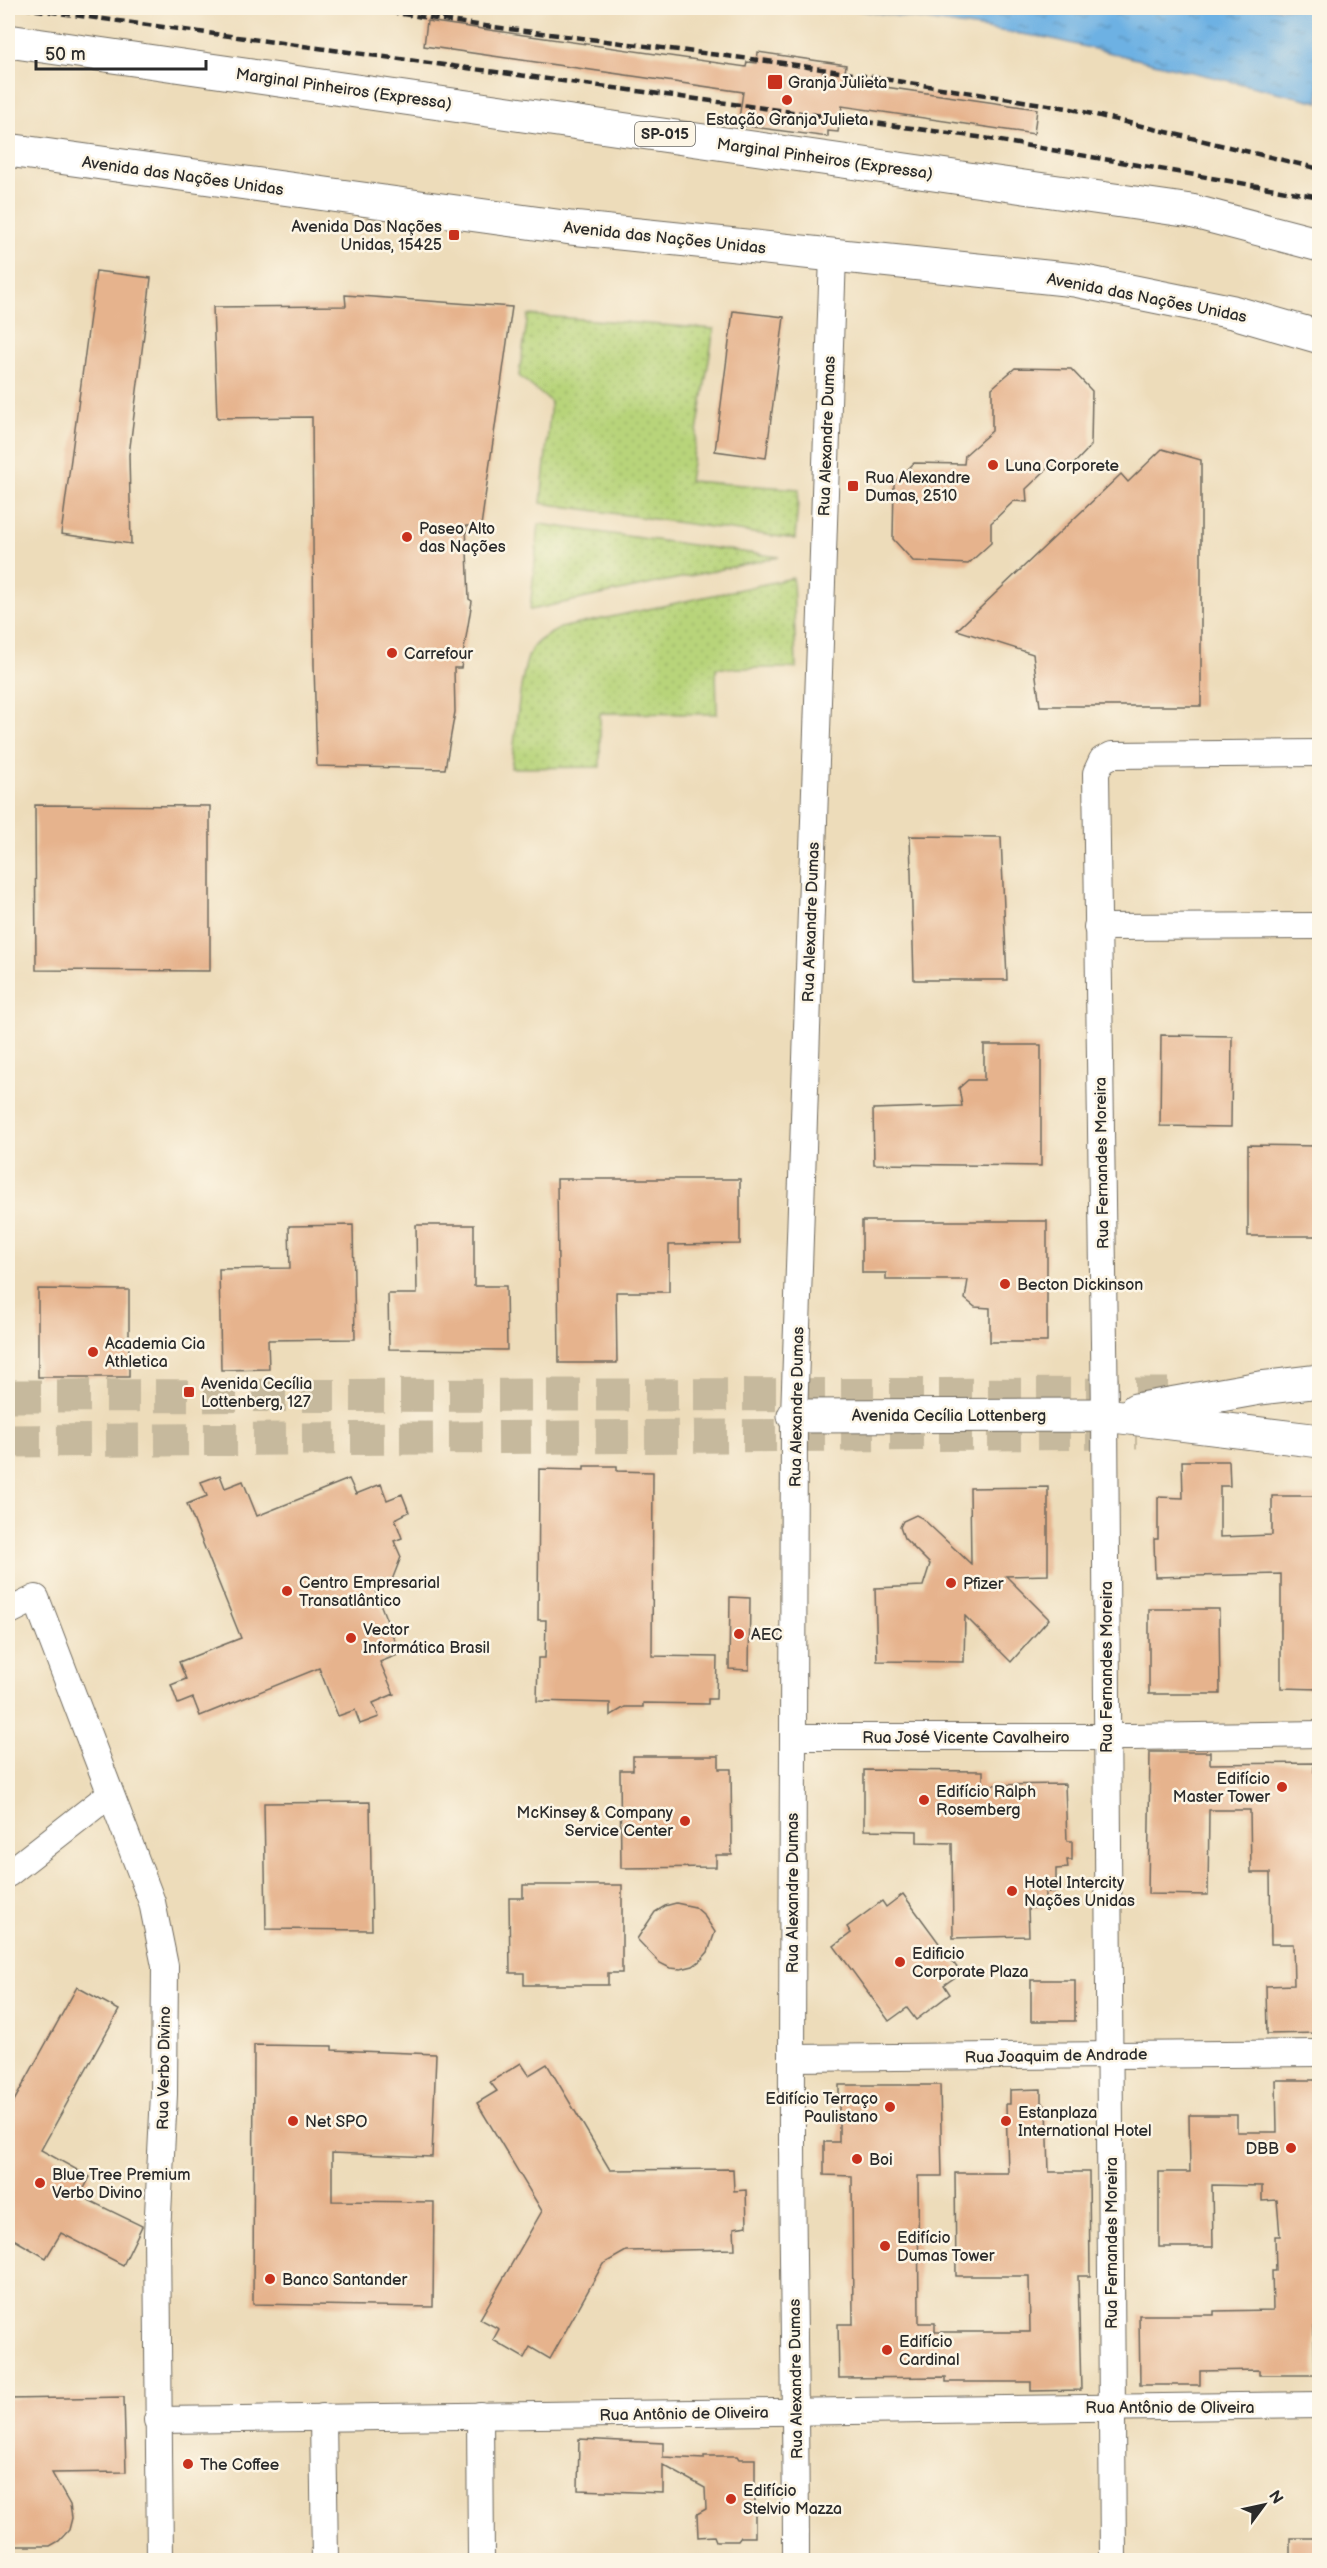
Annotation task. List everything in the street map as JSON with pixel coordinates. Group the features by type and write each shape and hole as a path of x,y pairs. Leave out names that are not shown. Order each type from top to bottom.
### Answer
{"main road":[{"name":"Marginal Pinheiros (Expressa)","path":"8,41 1191,211 1320,244"},
{"name":"Avenida das Nações Unidas","path":"8,150 571,228 1075,280 1233,312 1320,338"},
{"name":"Avenida Cecília Lottenberg","path":"1105,1415 1260,1388 1320,1382"},
{"name":"Avenida Cecília Lottenberg","path":"794,1416 1105,1415 1320,1441"}],"street":[{"name":"Rua Alexandre Dumas","path":"796,2560 792,2058 794,1416 819,689 821,552 833,255"},
{"name":"Rua Fernandes Moreira","path":"1113,2560 1105,1415 1096,773 1102,760 1112,755 1320,753"},
{"path":"1097,927 1320,926"},
{"name":"Rua Verbo Divino","path":"8,1612 36,1598 152,1902 165,1966 164,2094 157,2234 160,2560"},
{"name":"Rua José Vicente Cavalheiro","path":"793,1737 1320,1734"},
{"path":"8,1874 110,1794"},
{"name":"Rua Joaquim de Andrade","path":"792,2058 1320,2053"},
{"name":"Rua Antônio de Oliveira","path":"157,2420 1320,2405"},
{"path":"480,2415 481,2560"},
{"path":"323,2417 325,2560"}],"green space":[{"path":"528,315 714,329 689,481 799,489 795,539 541,503 551,402 519,376"},
{"path":"539,524 779,557 530,610"},
{"path":"793,578 796,668 716,668 717,714 600,713 600,767 511,768 524,670 533,647 541,639 560,628"}],"water":[{"path":"843,8 1319,8 1319,102 1048,38"}],"building":[{"path":"427,21 746,67 747,62 757,63 758,52 846,65 844,81 1037,109 1034,134 842,106 838,132 828,131 828,137 738,125 743,92 424,46"},
{"path":"96,271 151,278 129,455 131,544 61,534"},
{"name":"Paseo Alto das Nações","path":"345,295 512,307 481,526 466,526 469,599 472,601 461,668 454,668 455,712 445,769 317,766 312,417 217,418 213,307 346,306"},
{"path":"733,311 784,317 766,458 715,451"},
{"name":"Luna Corporete","path":"1015,368 1071,369 1092,391 1091,446 1069,469 1050,466 1026,489 1027,502 1014,501 991,523 991,543 968,564 913,561 893,539 894,483 914,463 964,464 965,455 992,431 992,388"},
{"path":"1162,449 1201,460 1201,706 1040,706 1033,654 957,630 1121,474 1128,482"},
{"path":"35,805 210,806 210,971 36,970"},
{"path":"910,836 1001,837 1007,980 914,980"},
{"path":"1161,1035 1232,1036 1231,1127 1160,1126"},
{"path":"984,1045 1041,1045 1041,1166 874,1164 873,1109 962,1106 959,1088 968,1080 984,1080"},
{"path":"1248,1145 1319,1146 1318,1236 1248,1236"},
{"path":"557,1179 740,1179 740,1244 669,1245 669,1292 616,1292 617,1363 559,1363"},
{"name":"Becton Dickinson","path":"862,1221 1047,1221 1047,1342 990,1342 990,1308 975,1307 965,1299 968,1280 886,1280 886,1273 862,1273"},
{"path":"353,1225 355,1339 268,1340 269,1369 221,1370 219,1269 290,1268 289,1226"},
{"path":"416,1225 474,1225 474,1286 506,1286 507,1350 389,1349 388,1294 417,1294"},
{"path":"38,1289 129,1290 129,1377 38,1377"},
{"path":"1182,1461 1229,1461 1230,1486 1220,1486 1220,1537 1272,1535 1272,1496 1320,1496 1320,1689 1281,1688 1281,1574 1155,1577 1154,1539 1158,1539 1158,1497 1183,1498"},
{"path":"584,1466 617,1466 617,1471 653,1472 652,1656 717,1657 716,1699 708,1699 708,1704 643,1703 643,1707 625,1707 610,1716 610,1703 537,1701 538,1658 545,1658 546,1620 538,1620 539,1469 584,1470"},
{"name":"Centro Empresarial Transatlântico","path":"220,1475 225,1488 243,1481 257,1516 349,1479 356,1494 381,1484 387,1500 402,1494 409,1512 395,1519 402,1538 394,1541 401,1557 392,1580 374,1588 400,1654 380,1662 394,1694 373,1703 379,1717 360,1724 355,1710 338,1716 319,1668 200,1716 193,1698 178,1704 171,1685 186,1679 179,1662 241,1638 187,1504 207,1496 201,1482"},
{"path":"1048,1487 1048,1575 1006,1576 1049,1619 1011,1662 965,1616 964,1662 877,1661 875,1588 923,1586 930,1564 904,1538 900,1527 903,1521 916,1515 922,1518 971,1564 970,1488"},
{"path":"730,1597 750,1598 749,1670 729,1669"},
{"path":"1149,1609 1219,1609 1220,1694 1149,1694"},
{"path":"1150,1752 1210,1752 1210,1764 1314,1763 1314,1772 1320,1772 1320,2033 1267,2034 1266,1986 1294,1985 1293,1944 1271,1944 1270,1873 1251,1873 1250,1810 1209,1810 1208,1895 1148,1894"},
{"path":"633,1756 719,1756 719,1769 731,1769 732,1855 716,1855 716,1867 621,1868 620,1770 633,1770"},
{"path":"864,1770 983,1771 983,1785 1065,1784 1067,1841 1072,1841 1072,1860 1067,1860 1068,1868 1056,1869 1056,1892 1045,1892 1045,1908 1028,1908 1029,1936 953,1938 952,1843 917,1842 917,1831 864,1830"},
{"path":"370,1802 372,1930 266,1929 264,1803"},
{"path":"523,1885 622,1885 622,1973 608,1973 608,1985 524,1985 524,1973 510,1973 509,1898 523,1898"},
{"name":"Edificio Corporate Plaza","path":"903,1894 961,1973 944,1985 950,1994 916,2020 907,2008 889,2021 834,1946 851,1933 847,1927 882,1901 886,1907"},
{"path":"676,1903 695,1907 703,1914 715,1932 708,1952 701,1960 693,1966 681,1969 670,1968 660,1963 637,1939 655,1912"},
{"path":"1031,1980 1075,1980 1075,2021 1031,2021"},
{"path":"77,1987 119,2010 41,2150 90,2177 80,2196 142,2226 123,2265 61,2233 46,2258 8,2236 8,2112"},
{"path":"254,2045 332,2046 332,2050 436,2054 432,2157 332,2153 332,2201 434,2202 433,2307 253,2304"},
{"path":"521,2063 529,2075 547,2064 610,2170 733,2169 734,2191 746,2190 747,2226 734,2228 735,2249 626,2251 603,2264 550,2359 530,2347 524,2358 493,2340 499,2329 480,2319 542,2211 477,2103 497,2091 490,2082"},
{"path":"1276,2080 1320,2080 1320,2327 1314,2327 1315,2375 1259,2375 1259,2370 1200,2371 1200,2385 1140,2385 1139,2315 1214,2315 1214,2311 1273,2310 1272,2271 1276,2271 1275,2236 1280,2236 1277,2200 1262,2201 1262,2186 1212,2185 1213,2247 1159,2247 1159,2172 1190,2172 1189,2115 1237,2115 1237,2132 1277,2132"},
{"path":"839,2085 940,2085 942,2176 918,2176 919,2323 935,2323 935,2332 1030,2332 1029,2276 956,2276 955,2173 1008,2173 1006,2104 1010,2104 1010,2090 1041,2089 1041,2102 1047,2107 1049,2172 1089,2172 1090,2276 1078,2276 1081,2390 1031,2391 1031,2382 946,2382 946,2377 839,2378 838,2324 853,2324 852,2176 824,2175 824,2142 839,2142"},
{"path":"124,2397 126,2472 52,2473 70,2505 72,2518 69,2530 59,2541 50,2546 8,2546 8,2399"},
{"path":"579,2439 663,2443 663,2457 704,2459 704,2456 737,2456 739,2459 755,2459 755,2537 741,2537 738,2541 716,2541 714,2536 698,2537 697,2514 706,2509 705,2488 663,2465 663,2493 578,2490"},
{"path":"1290,2538 1320,2538 1320,2560 1290,2560"}],"tunnel":[{"path":"8,1396 1177,1394"},
{"path":"8,1441 1137,1433"}],"railway":[{"path":"22,8 978,137 1320,197"},
{"path":"362,8 477,25 783,63 1067,108 1320,169"}],"place":[{"name":"Granja Julieta","path":"775,82"},
{"name":"Estação Granja Julieta","path":"787,100"},
{"name":"Avenida Das Nações Unidas, 15425","path":"454,235"},
{"name":"Luna Corporete","path":"993,465"},
{"name":"Rua Alexandre Dumas, 2510","path":"853,486"},
{"name":"Paseo Alto das Nações","path":"407,537"},
{"name":"Carrefour","path":"392,653"},
{"name":"Becton Dickinson","path":"1005,1284"},
{"name":"Academia Cia Athletica","path":"93,1352"},
{"name":"Avenida Cecília Lottenberg, 127","path":"189,1392"},
{"name":"Pfizer","path":"951,1583"},
{"name":"Centro Empresarial Transatlântico","path":"287,1591"},
{"name":"AEC","path":"739,1634"},
{"name":"Vector Informática Brasil","path":"351,1638"},
{"name":"Edifício Master Tower","path":"1282,1787"},
{"name":"Edifício Ralph Rosemberg","path":"924,1800"},
{"name":"McKinsey & Company Service Center","path":"685,1821"},
{"name":"Hotel Intercity Nações Unidas","path":"1012,1891"},
{"name":"Edificio Corporate Plaza","path":"900,1962"},
{"name":"Edifício Terraço Paulistano","path":"890,2107"},
{"name":"Net SPO","path":"293,2121"},
{"name":"Estanplaza International Hotel","path":"1006,2121"},
{"name":"DBB","path":"1291,2148"},
{"name":"Boi","path":"857,2159"},
{"name":"Blue Tree Premium Verbo Divino","path":"40,2183"},
{"name":"Edifício Dumas Tower","path":"885,2246"},
{"name":"Banco Santander","path":"270,2279"},
{"name":"Edifício Cardinal","path":"887,2350"},
{"name":"The Coffee","path":"188,2464"},
{"name":"Edifício Stelvio Mazza","path":"731,2499"}]}
